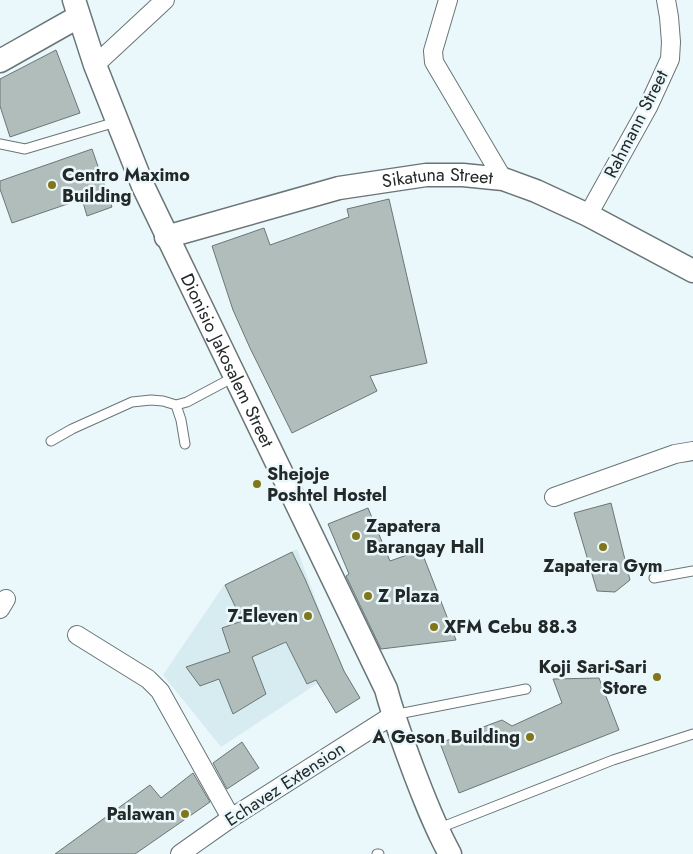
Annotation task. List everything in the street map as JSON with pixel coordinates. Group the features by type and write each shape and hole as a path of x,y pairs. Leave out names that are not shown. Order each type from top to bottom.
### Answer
{"street":[{"path":"95,65 165,0"},
{"path":"448,0 433,50 434,62 503,179"},
{"name":"Rahmann Street","path":"588,215 648,107 670,59 671,42 666,0"},
{"path":"0,61 76,8"},
{"name":"Dionisio Jakosalem Street","path":"76,8 116,122 142,186 386,689 392,715 436,829 450,854"},
{"name":"Sikatuna Street","path":"166,237 339,188 426,175 464,175 503,179 536,191 588,215 693,271"},
{"path":"554,497 675,454 693,451"},
{"path":"76,635 148,679 160,691 231,818"},
{"name":"Echavez Extension","path":"180,854 231,818 392,715"}],"lane":[{"path":"0,144 25,149 116,122"},
{"path":"51,441 132,402 151,400 176,405 187,402 234,377"},
{"path":"176,405 185,444"},
{"path":"654,578 693,571"},
{"path":"392,715 526,689"},
{"path":"436,829 612,760 693,734"}],"shaded area":[{"path":"297,549 341,668 221,747 163,675 224,585"}],"building":[{"path":"56,50 80,113 10,137 0,106 0,79"},
{"name":"Centro Maximo Building","path":"92,149 112,207 87,216 82,199 12,223 0,189 0,181"},
{"path":"389,199 427,363 370,376 377,391 292,433 233,310 212,246 264,228 270,245 349,217 347,209"},
{"name":"Zapatera Gym","path":"611,503 630,580 615,592 597,591 574,513"},
{"path":"368,508 390,561 421,550 456,640 381,649 346,576 349,574 328,524"},
{"path":"292,552 344,671 360,698 336,713 316,680 307,684 286,642 252,657 266,694 233,714 219,679 200,686 186,667 230,652 222,628 242,621 225,585"},
{"name":"A Geson Building","path":"599,678 619,730 459,793 440,743 502,720 512,726 562,703 553,679"},
{"path":"242,742 259,768 227,789 213,763"},
{"path":"193,773 210,802 135,854 55,854 150,785 161,798"}],"place":[{"name":"Centro Maximo Building","path":"52,185"},
{"name":"Shejoje Poshtel Hostel","path":"257,484"},
{"name":"Zapatera Barangay Hall","path":"356,536"},
{"name":"Zapatera Gym","path":"603,547"},
{"name":"Z Plaza","path":"368,596"},
{"name":"7-Eleven","path":"308,616"},
{"name":"XFM Cebu 88.3","path":"434,627"},
{"name":"Koji Sari-Sari Store","path":"657,677"},
{"name":"A Geson Building","path":"530,737"},
{"name":"Palawan","path":"185,814"}]}
